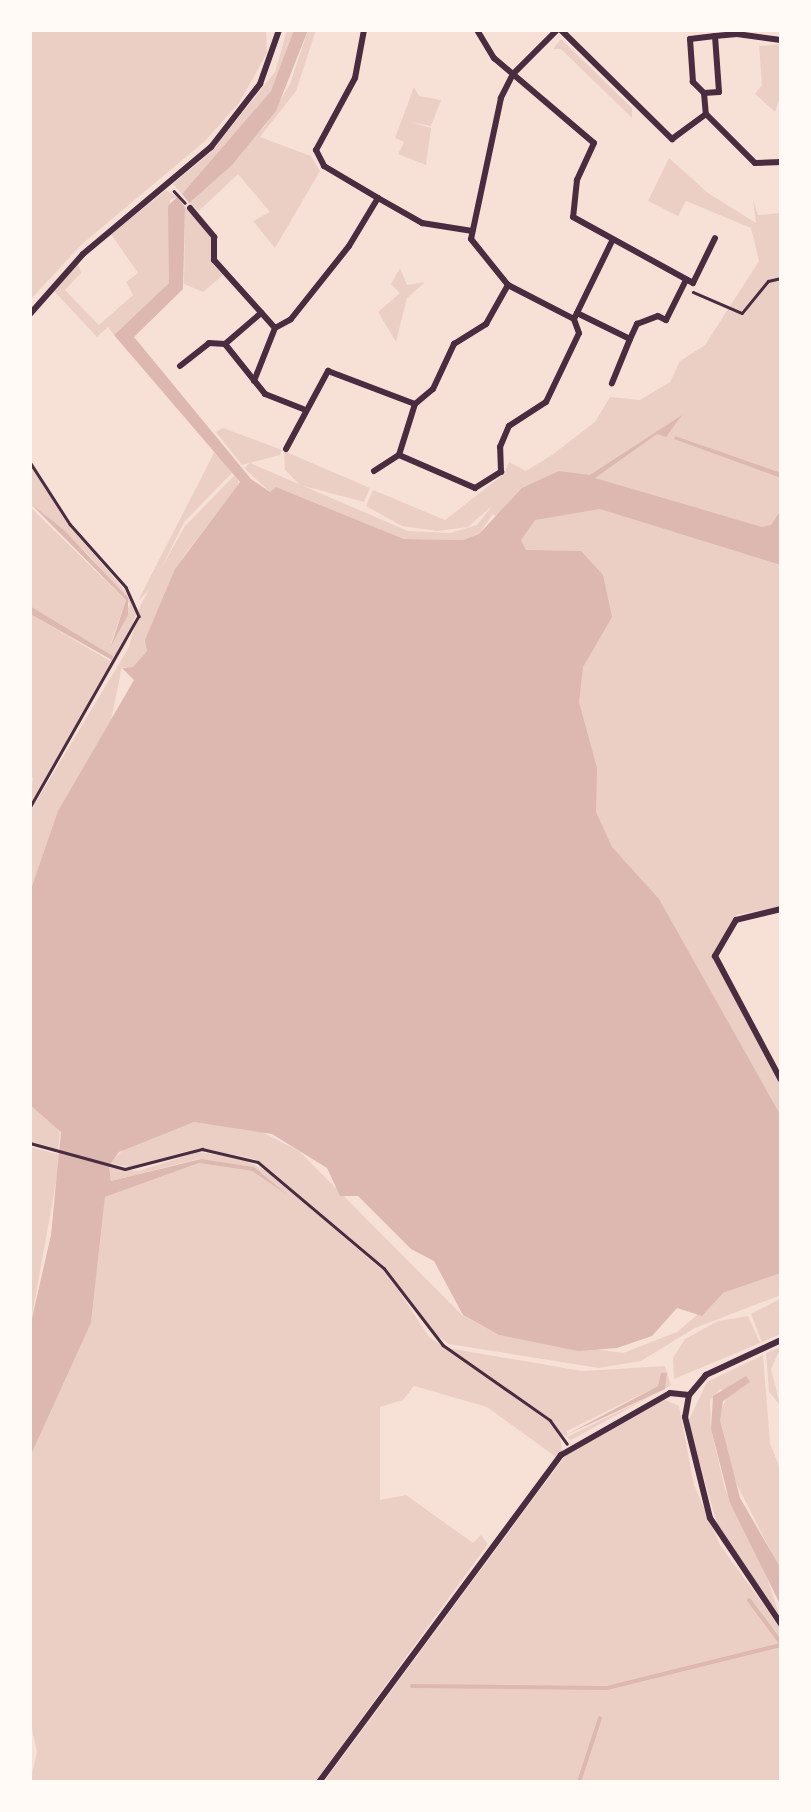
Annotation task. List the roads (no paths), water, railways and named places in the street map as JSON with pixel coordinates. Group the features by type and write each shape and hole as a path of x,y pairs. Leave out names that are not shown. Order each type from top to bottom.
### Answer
{"street":[{"path":"30,314 83,254 210,147 260,84 279,30"},
{"path":"364,30 355,78 316,150 324,166 422,223 472,231"},
{"path":"477,30 488,52 594,143 569,210 612,241 684,283 693,283 715,238"},
{"path":"630,339 508,285 500,267 472,245 496,113 513,74 559,30 672,139 706,114"},
{"path":"781,40 716,36 690,39 693,82 704,93 706,114 756,163 781,162"},
{"path":"704,93 720,92 716,36"},
{"path":"254,381 276,328 291,319 349,246 378,198"},
{"path":"190,208 214,237 214,260 276,328"},
{"path":"400,455 476,488 501,472 500,447 509,426 546,402 579,333 576,316 612,241"},
{"path":"612,382 637,324 658,316 666,320 684,283"},
{"path":"374,471 400,455 416,404 432,389 454,344 491,317 508,285"},
{"path":"224,344 261,314"},
{"path":"180,366 208,342 224,344 265,394 303,408"},
{"path":"286,449 303,408 328,371 416,404"},
{"path":"781,909 736,920 715,956 781,1080"},
{"path":"781,1340 713,1371 689,1395 684,1417 703,1502 731,1556 781,1624"},
{"path":"318,1782 570,1446 670,1392 689,1395"}],"waterway":[{"path":"749,1600 781,1643"},
{"path":"412,1686 607,1688 781,1645"},
{"path":"579,1782 600,1718"}]}
